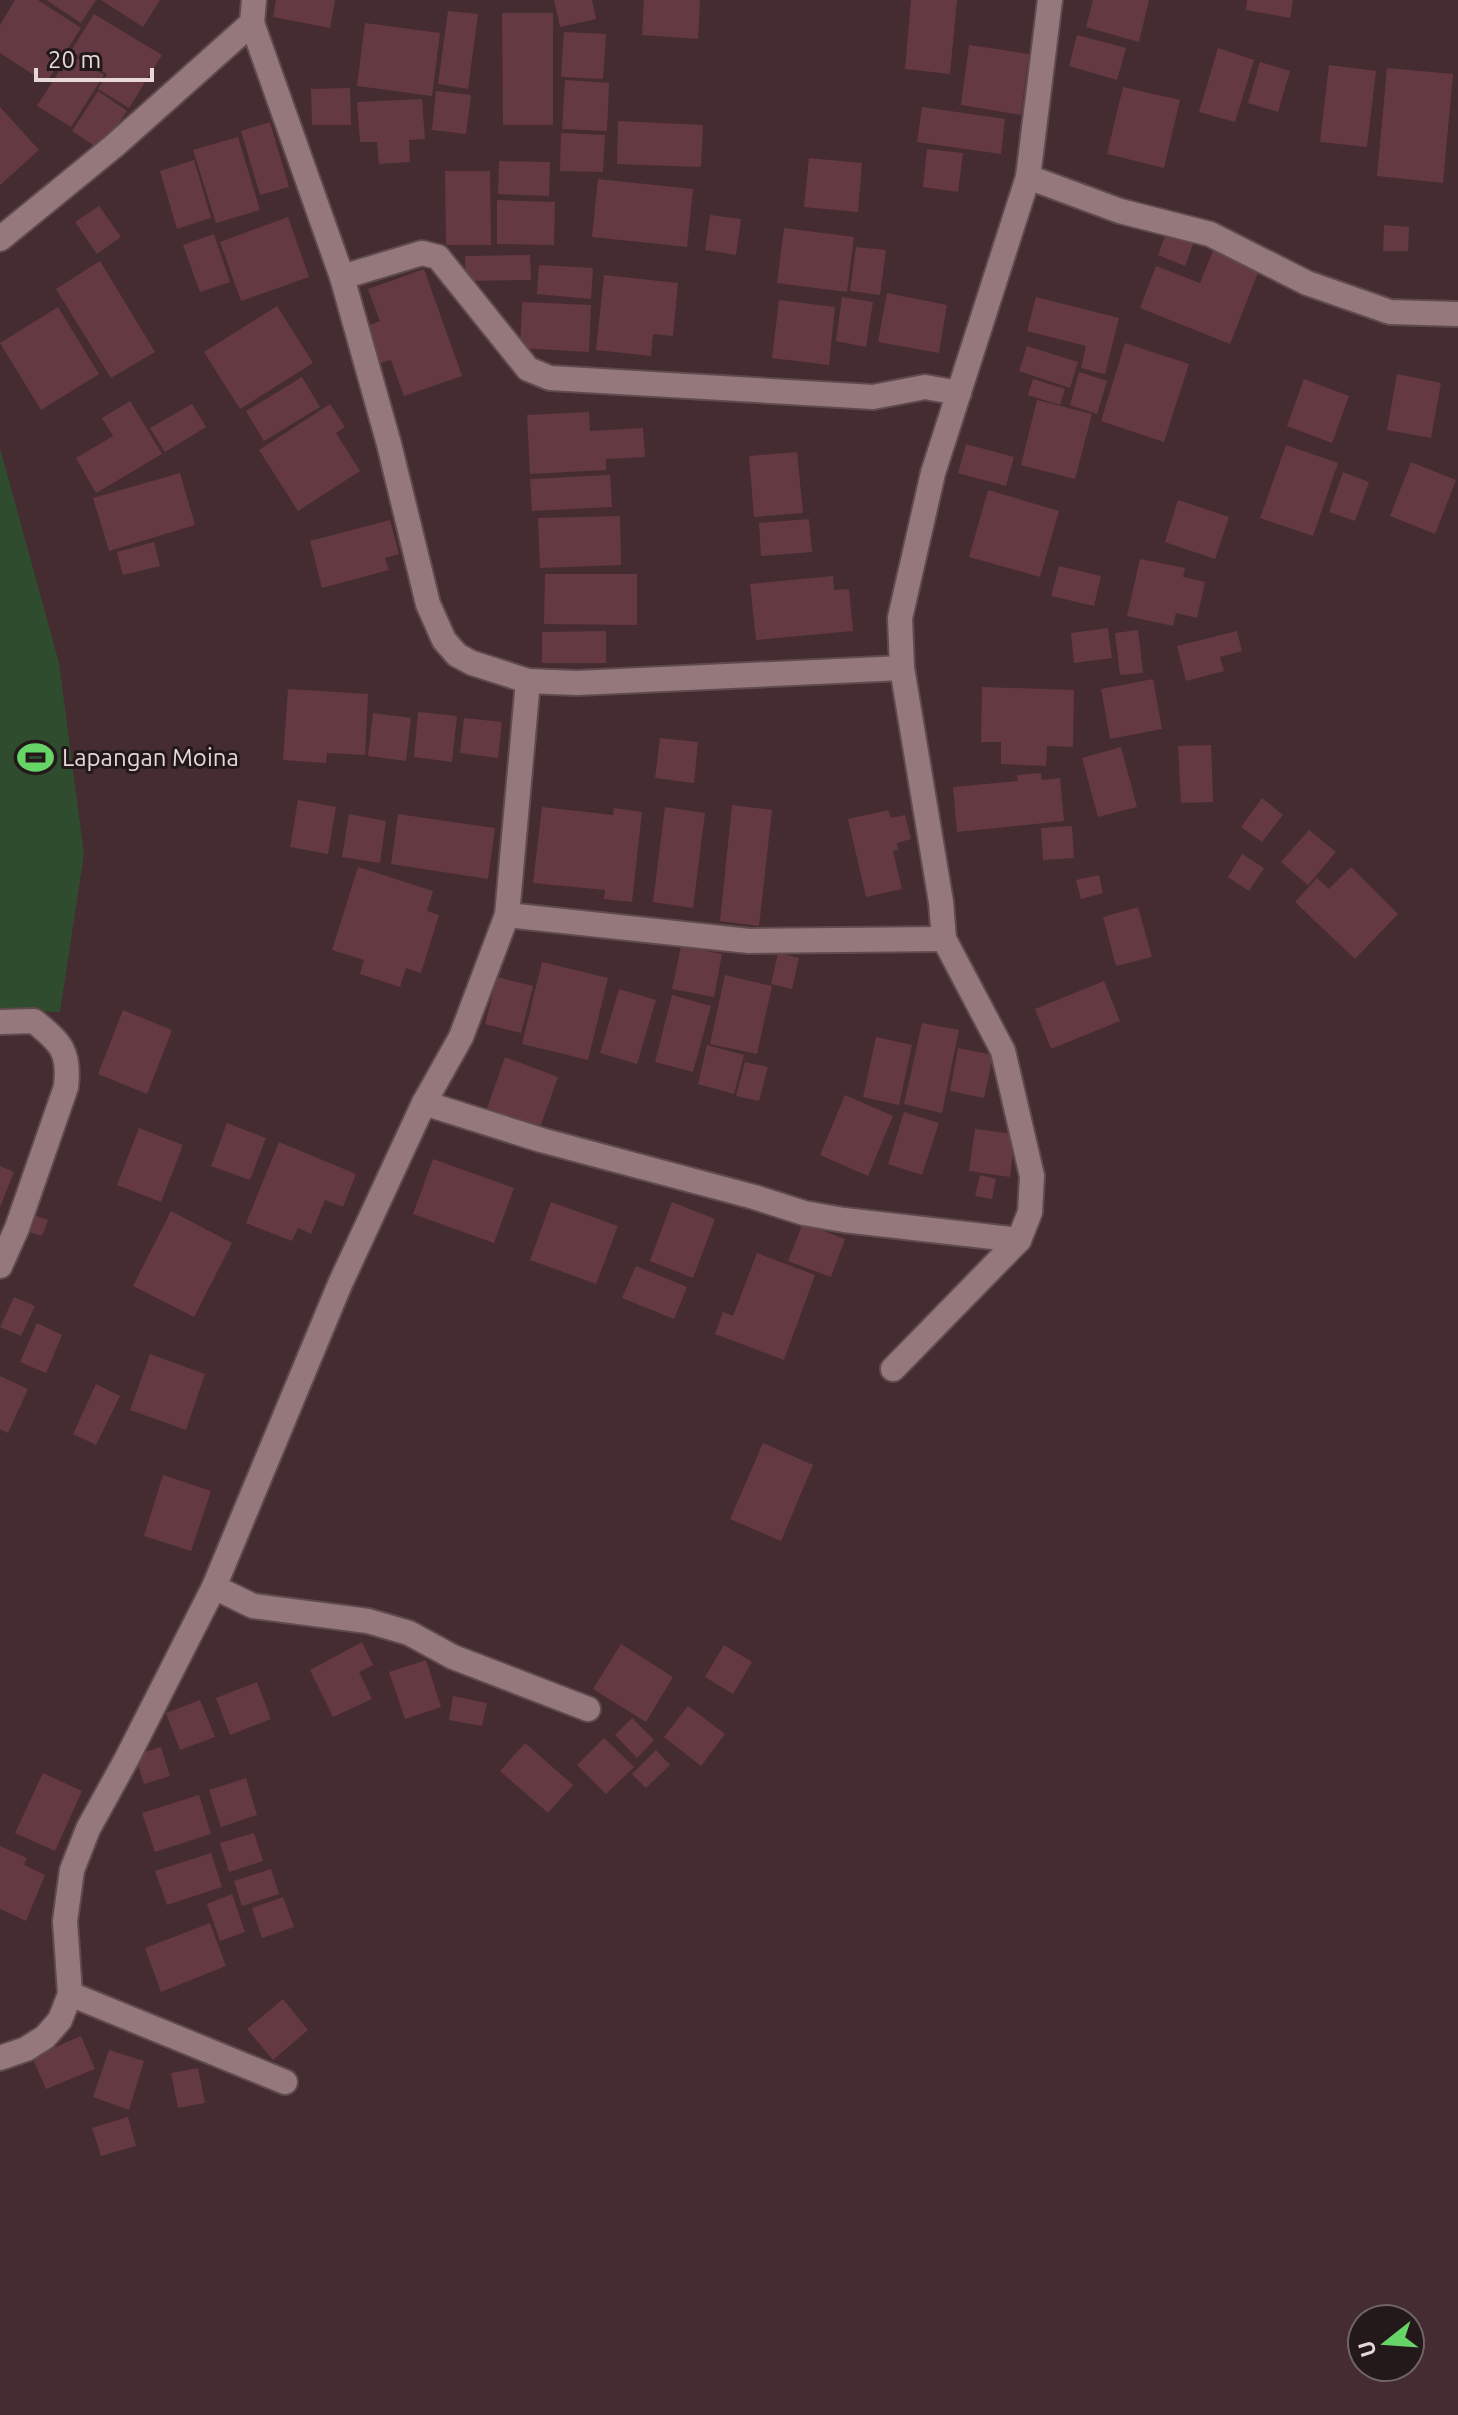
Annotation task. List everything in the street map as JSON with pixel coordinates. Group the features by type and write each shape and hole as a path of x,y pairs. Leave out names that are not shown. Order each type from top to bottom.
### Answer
{"street":[{"path":"893,1369 1019,1240 1030,1212 1032,1176 1003,1051 944,939 941,902 902,668 900,618 933,473 1028,177 1050,0"},
{"path":"0,239 114,146 253,11 342,277 389,444 428,604 444,640 457,655 528,681 577,683 902,668"},
{"path":"1028,177 1120,211 1210,234 1307,283 1390,312 1458,314"},
{"path":"342,277 422,253 438,257 528,369 550,378 873,397 925,387 959,393"},
{"path":"0,2058 26,2049 45,2037 60,2020 70,1994 65,1921 72,1870 88,1829 214,1587 340,1284 424,1103 461,1037 507,915 528,681"},
{"path":"507,915 749,941 944,939"},
{"path":"0,1022 34,1021 59,1041 68,1069 66,1087 17,1228 0,1266"},
{"path":"424,1103 541,1140 804,1213 1019,1240"},
{"path":"214,1587 253,1606 368,1621 409,1633 453,1657 588,1709"},
{"path":"70,1994 285,2082"}],"green space":[{"name":"Lapangan Moina","path":"0,448 59,663 84,854 60,1012 0,1009"}],"building":[{"path":"15,0 38,0 81,28 46,83 0,53 0,25"},
{"path":"46,0 96,0 81,23"},
{"path":"101,0 160,0 143,27"},
{"path":"276,0 335,0 330,28 273,17"},
{"path":"554,0 592,0 596,19 560,27"},
{"path":"644,0 700,0 698,39 642,35"},
{"path":"911,0 957,0 950,74 905,69"},
{"path":"1093,0 1149,0 1139,42 1086,27"},
{"path":"1247,0 1293,0 1290,18 1246,10"},
{"path":"448,11 478,14 468,89 438,84"},
{"path":"502,13 553,13 553,125 503,125"},
{"path":"94,14 162,55 129,108 98,89 107,74 71,51"},
{"path":"365,23 440,33 432,96 357,86"},
{"path":"564,32 606,34 603,79 561,77"},
{"path":"1077,35 1126,48 1117,80 1069,66"},
{"path":"969,45 1029,54 1021,115 961,105"},
{"path":"1218,48 1254,60 1235,122 1199,112"},
{"path":"70,54 104,75 71,127 37,106"},
{"path":"1260,62 1290,71 1278,112 1248,103"},
{"path":"1329,65 1376,71 1367,147 1320,142"},
{"path":"1387,68 1453,74 1443,183 1377,176"},
{"path":"565,80 609,83 607,131 562,129"},
{"path":"1123,87 1180,100 1164,168 1107,154"},
{"path":"350,88 351,125 312,125 311,89"},
{"path":"98,91 127,111 101,150 72,131"},
{"path":"436,91 471,95 466,134 432,130"},
{"path":"422,99 425,139 409,140 410,162 379,164 377,142 360,142 357,102"},
{"path":"0,107 39,150 0,185"},
{"path":"922,107 1005,119 1001,154 917,142"},
{"path":"618,121 703,125 701,167 617,164"},
{"path":"270,122 289,187 260,195 241,131"},
{"path":"561,133 605,135 603,172 560,171"},
{"path":"238,137 260,210 216,223 193,150"},
{"path":"927,149 963,153 958,192 923,187"},
{"path":"809,158 862,163 858,212 804,207"},
{"path":"194,160 211,218 177,229 160,171"},
{"path":"499,161 550,162 549,196 498,194"},
{"path":"445,171 490,171 491,245 446,245"},
{"path":"598,179 693,189 687,247 592,237"},
{"path":"497,200 555,202 554,245 497,244"},
{"path":"99,206 121,237 97,254 75,222"},
{"path":"710,215 741,219 736,255 705,250"},
{"path":"288,217 309,277 241,301 220,242"},
{"path":"1384,225 1409,227 1408,251 1383,251"},
{"path":"1169,226 1196,236 1185,266 1158,255"},
{"path":"784,228 854,237 847,292 777,283"},
{"path":"214,234 230,282 200,292 183,245"},
{"path":"856,247 886,250 880,295 850,291"},
{"path":"1213,251 1259,270 1230,344 1140,308 1156,266 1200,283"},
{"path":"530,255 531,280 466,281 465,256"},
{"path":"100,261 155,352 111,378 56,289"},
{"path":"539,265 593,268 591,299 537,294"},
{"path":"424,269 462,376 404,396 391,360 380,363 367,326 380,321 368,289"},
{"path":"604,275 678,283 673,336 653,334 651,356 596,350"},
{"path":"887,293 947,305 939,353 878,342"},
{"path":"842,297 873,302 866,347 836,341"},
{"path":"1036,297 1119,318 1105,374 1081,368 1086,346 1027,331"},
{"path":"779,300 835,307 829,365 772,358"},
{"path":"522,302 591,305 589,352 520,348"},
{"path":"277,306 313,363 240,409 204,352"},
{"path":"58,307 99,374 41,410 0,343"},
{"path":"1125,343 1189,364 1164,442 1101,421"},
{"path":"1027,346 1078,362 1070,388 1019,371"},
{"path":"1079,372 1107,381 1097,414 1070,405"},
{"path":"1397,374 1441,383 1431,438 1387,430"},
{"path":"302,377 320,407 264,441 246,411"},
{"path":"1033,379 1065,389 1060,405 1028,395"},
{"path":"1304,379 1349,396 1332,443 1287,426"},
{"path":"1037,400 1092,414 1075,479 1021,465"},
{"path":"130,401 162,454 96,493 76,458 113,436 102,418"},
{"path":"192,404 206,427 165,452 150,428"},
{"path":"330,404 345,427 336,433 360,471 298,511 259,450"},
{"path":"589,412 590,431 643,428 645,457 606,459 606,470 530,474 527,415"},
{"path":"966,444 1014,457 1006,486 958,473"},
{"path":"1286,445 1338,463 1313,536 1260,518"},
{"path":"797,452 803,513 754,517 749,456"},
{"path":"1411,462 1456,480 1435,534 1390,516"},
{"path":"1343,472 1369,482 1355,521 1329,512"},
{"path":"180,473 195,525 109,551 93,498"},
{"path":"610,475 612,507 532,511 530,479"},
{"path":"988,490 1059,511 1040,577 969,557"},
{"path":"1178,500 1229,517 1215,559 1165,542"},
{"path":"620,516 621,565 540,568 538,518"},
{"path":"809,519 812,552 761,556 759,523"},
{"path":"390,520 399,554 385,558 389,570 322,588 310,541"},
{"path":"154,542 160,566 123,575 117,552"},
{"path":"1140,559 1185,568 1183,577 1205,582 1197,618 1176,613 1173,626 1127,616"},
{"path":"1059,566 1101,576 1094,606 1051,596"},
{"path":"545,574 637,574 637,625 544,624"},
{"path":"833,576 834,590 849,589 853,631 756,640 750,584"},
{"path":"1108,628 1112,658 1074,663 1071,633"},
{"path":"1138,630 1143,673 1120,675 1115,633"},
{"path":"606,631 606,663 542,663 542,632"},
{"path":"1237,631 1242,651 1220,657 1224,671 1186,681 1177,646"},
{"path":"1153,679 1162,729 1110,739 1101,689"},
{"path":"982,687 1074,690 1073,747 1047,746 1046,766 1001,764 1001,742 981,742"},
{"path":"288,689 368,694 365,755 327,753 326,763 283,760"},
{"path":"418,712 457,716 452,762 414,757"},
{"path":"373,713 411,718 406,761 368,756"},
{"path":"464,718 502,722 498,758 460,753"},
{"path":"660,738 698,742 694,783 655,778"},
{"path":"1211,745 1213,802 1181,803 1178,746"},
{"path":"1121,747 1137,807 1098,817 1082,758"},
{"path":"1041,773 1042,780 1060,778 1064,821 957,832 953,787 1018,781 1017,775"},
{"path":"1262,798 1283,815 1262,842 1241,827"},
{"path":"298,800 336,807 328,854 290,847"},
{"path":"732,805 772,810 759,926 720,921"},
{"path":"542,807 613,815 614,808 642,812 632,902 604,899 605,890 533,883"},
{"path":"665,807 705,813 693,908 653,902"},
{"path":"888,810 891,818 905,815 911,839 897,843 898,850 893,851 902,889 866,897 848,819"},
{"path":"349,814 386,821 380,863 342,857"},
{"path":"398,814 495,828 488,879 391,864"},
{"path":"1072,826 1074,858 1043,860 1041,828"},
{"path":"1309,830 1336,852 1308,885 1281,862"},
{"path":"1242,854 1264,868 1249,891 1228,877"},
{"path":"358,867 433,891 427,911 439,915 421,973 406,968 400,987 360,974 364,960 332,950"},
{"path":"1351,867 1398,914 1355,959 1295,902 1317,878 1329,889"},
{"path":"1099,875 1103,893 1081,899 1076,880"},
{"path":"1138,907 1152,957 1116,966 1103,917"},
{"path":"681,946 722,954 714,997 672,989"},
{"path":"778,953 799,958 792,989 771,984"},
{"path":"542,962 608,978 588,1060 522,1044"},
{"path":"725,975 772,986 757,1054 710,1044"},
{"path":"497,977 533,986 521,1033 485,1024"},
{"path":"1104,981 1120,1021 1051,1049 1035,1009"},
{"path":"619,989 656,1000 637,1064 600,1053"},
{"path":"672,995 711,1006 693,1072 655,1062"},
{"path":"123,1010 172,1030 147,1094 98,1074"},
{"path":"922,1023 959,1030 942,1113 904,1104"},
{"path":"876,1037 912,1045 899,1105 863,1097"},
{"path":"707,1045 744,1055 734,1094 698,1084"},
{"path":"958,1048 993,1055 984,1098 950,1091"},
{"path":"505,1057 558,1077 537,1136 484,1117"},
{"path":"745,1062 768,1067 759,1101 736,1096"},
{"path":"845,1095 893,1116 868,1176 820,1155"},
{"path":"904,1112 939,1123 922,1175 888,1164"},
{"path":"227,1123 266,1138 250,1180 211,1166"},
{"path":"139,1128 183,1145 161,1202 117,1185"},
{"path":"975,1129 1015,1134 1010,1177 969,1171"},
{"path":"279,1142 356,1174 343,1207 325,1200 311,1234 298,1228 292,1241 246,1223"},
{"path":"433,1159 514,1188 494,1243 413,1214"},
{"path":"0,1166 14,1172 0,1207"},
{"path":"980,1175 996,1179 992,1199 975,1196"},
{"path":"551,1202 618,1226 596,1284 530,1260"},
{"path":"672,1202 715,1219 693,1278 650,1261"},
{"path":"171,1211 232,1243 194,1317 133,1286"},
{"path":"31,1214 48,1220 42,1236 25,1231"},
{"path":"803,1223 845,1239 831,1277 788,1261"},
{"path":"757,1253 815,1275 784,1360 715,1334 723,1312 733,1316"},
{"path":"636,1266 687,1287 674,1319 622,1298"},
{"path":"14,1297 35,1306 21,1336 0,1327"},
{"path":"37,1323 62,1335 46,1373 20,1362"},
{"path":"150,1354 205,1374 186,1430 130,1410"},
{"path":"0,1376 28,1389 8,1433 0,1429"},
{"path":"96,1384 120,1396 96,1445 73,1434"},
{"path":"763,1443 813,1465 781,1541 730,1519"},
{"path":"163,1475 211,1491 191,1551 144,1536"},
{"path":"362,1642 373,1665 359,1672 372,1699 333,1717 310,1670"},
{"path":"621,1644 673,1677 646,1722 593,1689"},
{"path":"724,1645 752,1662 733,1694 705,1677"},
{"path":"426,1660 441,1707 405,1719 389,1672"},
{"path":"257,1682 271,1719 230,1735 216,1698"},
{"path":"453,1696 487,1703 482,1726 449,1720"},
{"path":"200,1700 215,1737 180,1750 166,1713"},
{"path":"688,1706 725,1734 701,1766 664,1737"},
{"path":"632,1718 654,1740 637,1758 615,1735"},
{"path":"604,1738 634,1767 606,1794 577,1765"},
{"path":"525,1743 573,1785 548,1813 500,1771"},
{"path":"161,1747 170,1776 144,1784 135,1755"},
{"path":"656,1750 670,1765 646,1788 632,1774"},
{"path":"43,1773 82,1791 55,1851 15,1833"},
{"path":"246,1778 257,1815 221,1827 209,1790"},
{"path":"199,1795 211,1834 155,1852 142,1813"},
{"path":"254,1833 263,1861 229,1872 220,1843"},
{"path":"0,1846 27,1858 24,1865 45,1875 26,1921 0,1909"},
{"path":"211,1853 222,1887 167,1905 155,1871"},
{"path":"271,1869 279,1894 242,1906 234,1881"},
{"path":"232,1894 245,1932 220,1941 207,1904"},
{"path":"283,1897 294,1927 262,1938 252,1908"},
{"path":"210,1923 226,1966 161,1992 145,1948"},
{"path":"283,1999 308,2030 273,2060 247,2029"},
{"path":"81,2036 95,2069 46,2089 32,2057"},
{"path":"109,2050 144,2061 129,2110 93,2097"},
{"path":"198,2068 205,2103 178,2108 171,2073"},
{"path":"128,2117 136,2146 101,2156 92,2128"}],"place":[{"name":"Lapangan Moina","path":"36,758"}]}
